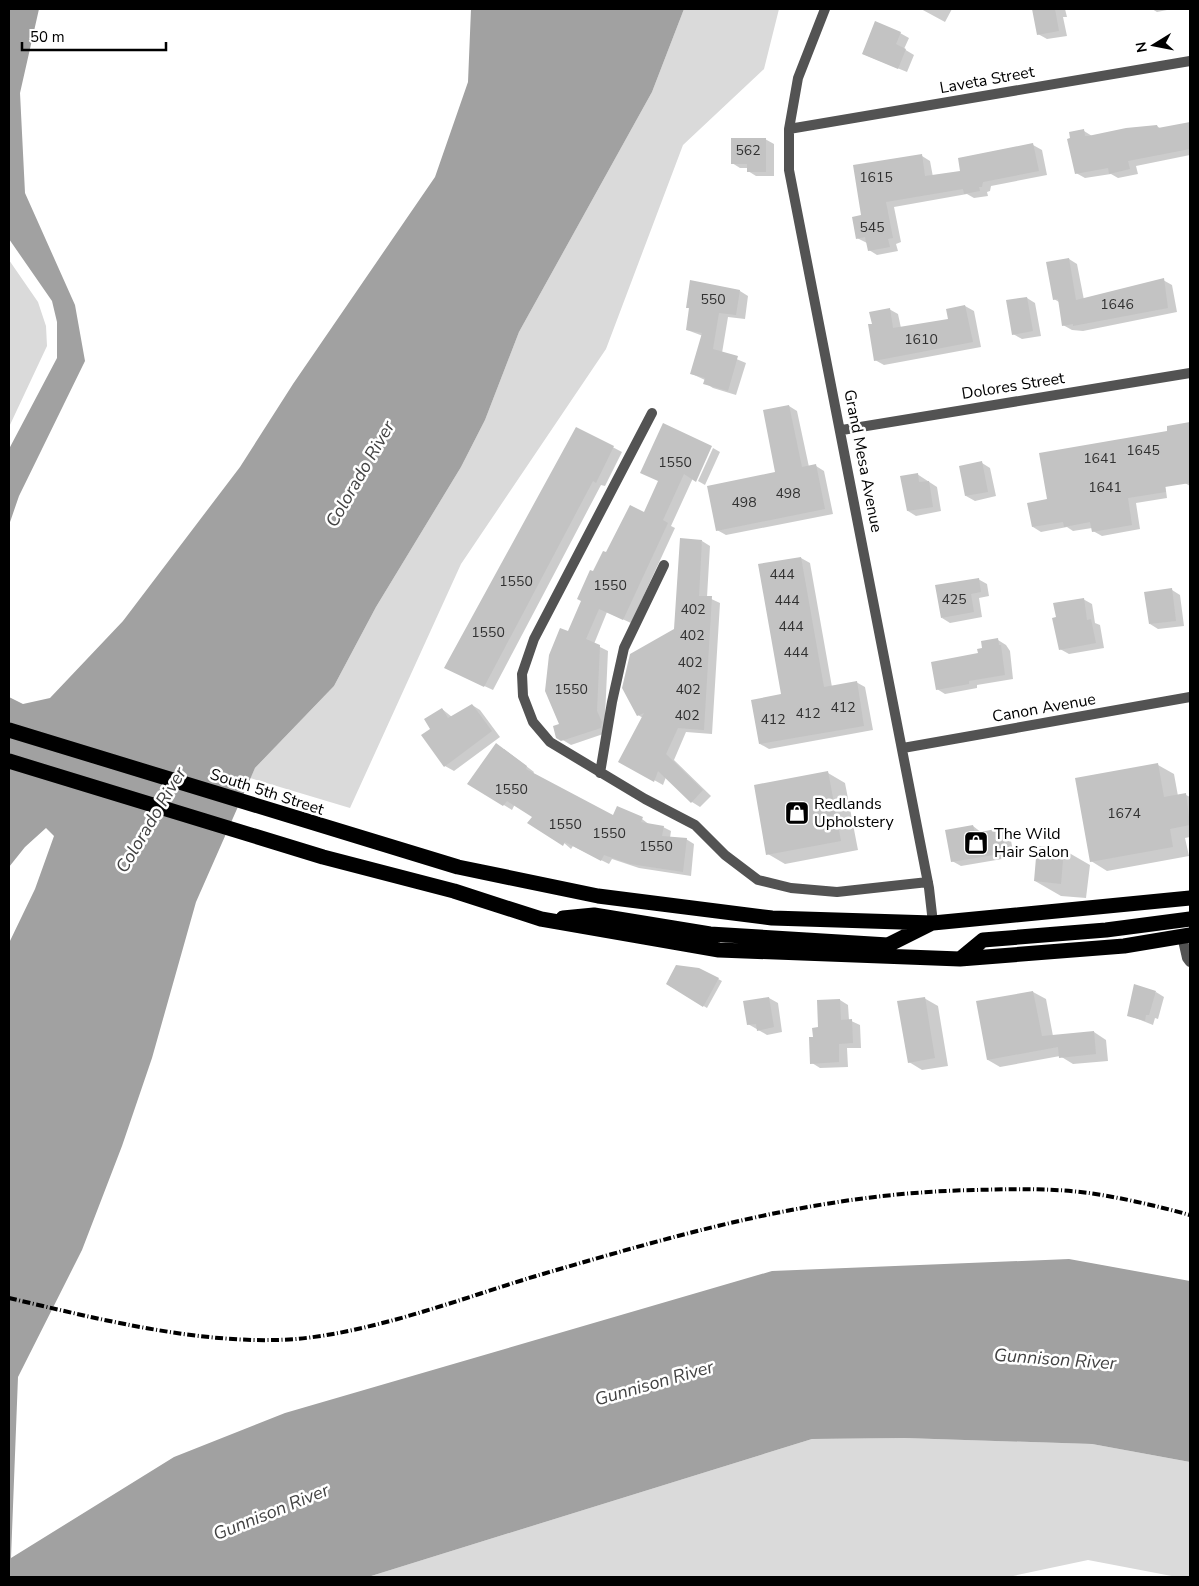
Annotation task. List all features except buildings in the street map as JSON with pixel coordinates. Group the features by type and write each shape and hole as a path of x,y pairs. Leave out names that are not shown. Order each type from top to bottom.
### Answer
{"highway":[{"name":"South 5th Street","path":"9,730 331,830 458,867 598,896 700,910 772,918 933,923"},
{"path":"9,761 323,857 454,891 541,919 719,950 960,960 1124,946 1186,935"},
{"path":"541,919 594,915 710,934 888,945 933,923 1190,898"},
{"path":"960,960 983,940 1106,930 1190,918"}],"street":[{"name":"Grand Mesa Avenue","path":"825,9 798,78 789,129 789,170 842,430 928,882 933,923"},
{"name":"Laveta Street","path":"789,129 1190,61"},
{"name":"Dolores Street","path":"842,430 1190,373"},
{"path":"652,413 534,639 522,674 523,696 533,722 550,742 600,773 694,825 725,855 758,880 791,888 837,892 928,882"},
{"path":"600,773 612,702 624,648 664,565"},
{"name":"Canon Avenue","path":"902,748 1190,697"},
{"path":"1186,935 1187,958 1190,962"}],"shaded area":[{"path":"684,9 779,9 764,69 683,145 606,349 461,564 350,808 250,778 255,768 334,686 376,607 461,467 485,420 519,332 652,92"},
{"path":"9,260 38,302 46,326 47,346 9,427"},
{"path":"903,1438 1092,1444 1190,1462 1190,1577 1177,1577 1088,1560 1008,1577 368,1577 812,1439"}],"water":[{"path":"9,9 39,9 20,93 25,193 75,305 85,361 19,496 9,525 9,449 57,358 57,322 52,301 9,239"},
{"path":"471,9 684,9 652,92 519,332 485,420 461,467 376,607 334,686 255,768 196,902 152,1058 122,1146 82,1250 18,1377 11,1558 174,1457 285,1413 772,1271 1069,1259 1190,1281 1190,1462 1092,1444 904,1438 812,1439 368,1577 9,1577 9,943 35,889 54,836 46,828 25,847 9,867 9,697 23,704 50,698 123,621 240,467 293,384 435,177 468,82"}],"railway":[{"path":"9,1298 115,1322 188,1335 225,1339 296,1339 326,1335 386,1322 536,1276 699,1231 806,1207 861,1199 917,1193 974,1190 1061,1190 1114,1197 1190,1215"}],"place":[{"name":"Redlands Upholstery","path":"797,813"},
{"name":"The Wild Hair Salon","path":"976,843"}],"water label":[{"name":"Colorado River","path":"360,474"},
{"name":"Colorado River","path":"151,820"},
{"name":"Gunnison River","path":"1055,1359"},
{"name":"Gunnison River","path":"654,1383"},
{"name":"Gunnison River","path":"271,1512"}]}
